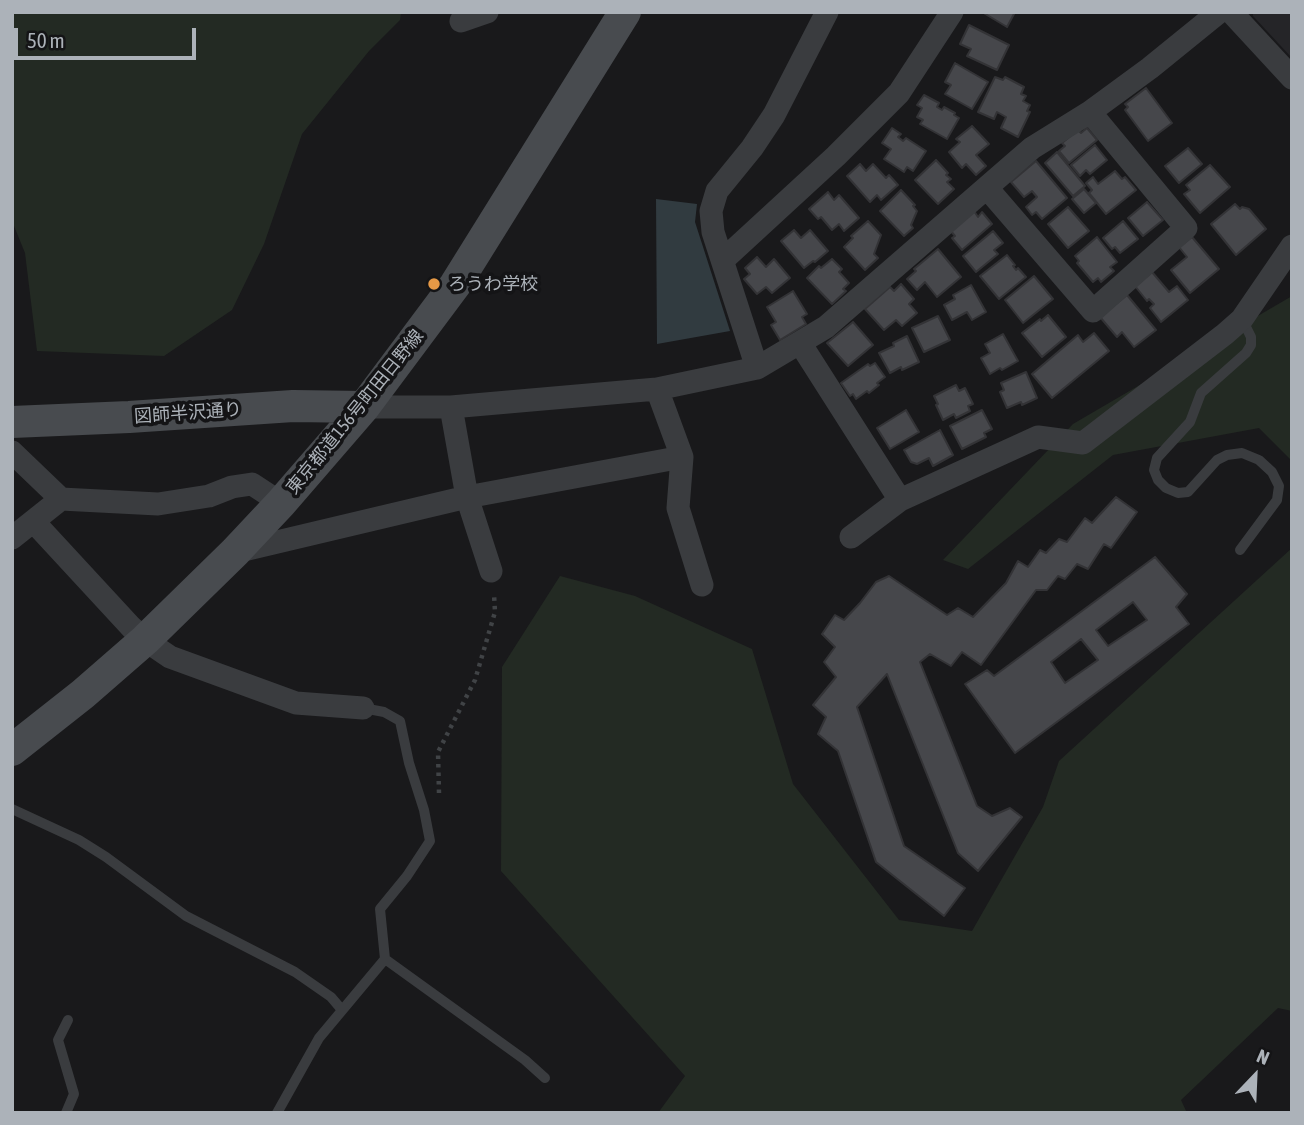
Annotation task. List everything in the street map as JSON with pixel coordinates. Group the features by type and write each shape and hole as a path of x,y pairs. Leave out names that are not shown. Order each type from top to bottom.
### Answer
{"main road":[{"name":"東京都道156号町田日野線","path":"12,750 145,640 235,552 364,407 455,285 625,12"},
{"name":"図師半沢通り","path":"12,422 293,406 364,407"}],"street":[{"path":"461,22 487,12"},
{"path":"757,368 713,232 711,211 717,191 752,148 774,115 827,12"},
{"path":"723,260 893,100 913,75 952,12"},
{"path":"364,407 451,407 657,389 757,368 826,327 1032,148 1090,112 1219,12"},
{"path":"1231,12 1292,78"},
{"path":"988,188 1093,311 1186,228 1090,112"},
{"path":"851,537 900,500 1038,437 1083,443 1242,319 1292,246"},
{"path":"800,343 900,500"},
{"path":"657,389 682,457 678,508 702,585"},
{"path":"451,407 467,497 491,572"},
{"path":"12,452 61,499 158,504 209,496 232,487 252,484 281,503"},
{"path":"235,552 467,497 682,457"},
{"path":"12,538 61,499"},
{"path":"34,522 131,627 170,657 296,703 363,708"}],"lane":[{"path":"1240,550 1277,500 1279,486 1272,472 1259,460 1242,453 1227,455 1217,460 1188,492 1178,493 1166,488 1158,480 1154,470 1157,458 1190,422 1201,393 1246,353 1251,345 1251,337 1242,319"},
{"path":"277,1113 319,1038 385,959 380,909 407,876 430,841 400,721 384,712 363,708"},
{"path":"12,809 79,840 186,916 295,972 331,997 342,1010"},
{"path":"385,959 525,1060 545,1078"},
{"path":"66,1113 74,1094 58,1040 68,1020"}],"path":[{"path":"439,801 438,752 475,680 495,612 491,572"}],"shaded area":[{"path":"12,12 401,12 400,20 369,51 302,134 264,244 232,310 164,356 37,351 25,253 12,221"},
{"path":"1253,12 1292,12 1292,58 1253,16"},
{"path":"656,199 697,204 695,222 730,331 657,344"},
{"path":"1292,296 1292,461 1259,428 1113,455 968,569 943,560 1073,424"},
{"path":"1292,548 1292,1011 1278,1008 1181,1100 1187,1113 658,1113 685,1076 501,871 502,667 560,576 635,596 752,649 793,784 899,920 972,931 1043,807 1059,761"}],"building":[{"path":"982,12 1015,12 1007,27"},
{"path":"969,25 1009,45 997,70 967,56 971,49 960,44"},
{"path":"955,63 988,82 972,109 945,94 951,85 945,82"},
{"path":"995,77 1003,80 1005,77 1024,87 1021,94 1026,96 1023,101 1030,105 1027,111 1030,112 1018,137 1001,128 1006,117 997,112 994,119 978,112"},
{"path":"1146,88 1172,123 1148,141 1125,110 1128,107 1125,104"},
{"path":"924,95 939,103 937,107 942,110 944,107 959,118 947,139 920,124 923,120 917,117 922,108 917,105"},
{"path":"972,126 989,144 976,155 986,166 976,175 966,164 962,168 949,152 960,142 956,139"},
{"path":"892,128 901,134 898,137 903,141 906,138 926,151 913,171 907,167 904,172 884,159 891,149 882,143"},
{"path":"1087,128 1097,140 1069,163 1059,151 1065,146 1062,143 1078,130 1081,133"},
{"path":"1095,145 1107,160 1090,174 1086,170 1080,176 1071,165"},
{"path":"1188,148 1202,164 1179,183 1165,166"},
{"path":"1057,152 1085,186 1073,196 1045,163"},
{"path":"936,160 948,173 946,175 951,179 947,182 954,189 938,204 915,180"},
{"path":"1036,161 1067,198 1042,219 1036,212 1032,215 1026,207 1037,197 1032,191 1024,197 1011,182"},
{"path":"860,164 866,171 873,164 886,178 889,175 898,185 881,200 877,195 870,202 847,176"},
{"path":"1210,165 1230,187 1200,213 1184,194 1190,190 1186,185"},
{"path":"1115,171 1122,179 1125,177 1136,190 1106,214 1089,193 1092,190 1086,183 1093,177 1098,184"},
{"path":"1084,189 1096,203 1084,213 1072,199"},
{"path":"901,190 917,211 911,225 913,228 904,236 880,211"},
{"path":"828,192 834,200 839,195 859,218 844,231 839,224 832,230 821,217 818,219 809,209"},
{"path":"1147,202 1163,220 1143,236 1128,218"},
{"path":"1235,204 1240,209 1249,209 1266,229 1236,255 1211,224"},
{"path":"1068,207 1089,231 1068,248 1048,224"},
{"path":"974,211 978,217 982,212 992,224 962,250 952,238 955,236 950,230"},
{"path":"868,221 881,235 874,254 878,258 865,270 844,247 853,238 851,236"},
{"path":"1123,221 1138,239 1120,253 1115,247 1112,249 1103,238"},
{"path":"794,230 801,238 810,230 828,251 804,268 781,241"},
{"path":"993,231 1003,243 994,250 998,254 976,272 963,256"},
{"path":"1097,237 1117,262 1110,267 1114,271 1101,282 1098,278 1093,282 1077,263 1079,261 1075,256"},
{"path":"1192,237 1219,269 1190,293 1171,270 1187,257 1179,247"},
{"path":"938,249 961,277 937,297 925,282 917,290 907,279 916,271 914,269"},
{"path":"1007,255 1016,270 1018,268 1026,277 999,299 980,276"},
{"path":"757,257 766,267 774,259 790,278 772,293 766,287 757,294 744,279 750,274 745,268"},
{"path":"832,259 842,269 839,272 849,283 843,289 846,291 832,304 807,278 819,266 821,268"},
{"path":"1152,272 1169,292 1177,286 1188,300 1161,322 1150,308 1154,304 1149,299 1147,301 1135,286"},
{"path":"1034,276 1053,299 1023,323 1005,300"},
{"path":"901,284 914,299 909,304 917,313 902,326 896,320 884,330 865,309 890,287 894,291"},
{"path":"971,285 986,312 972,320 967,312 952,320 944,305 955,299 953,295"},
{"path":"793,291 807,314 802,317 806,324 780,340 771,325 776,322 767,307"},
{"path":"1127,295 1156,330 1134,347 1122,332 1117,337 1100,317"},
{"path":"1048,315 1066,337 1042,357 1022,333"},
{"path":"938,316 950,340 924,352 912,328"},
{"path":"853,322 873,345 848,366 827,343"},
{"path":"1094,333 1109,351 1052,398 1032,374 1078,335 1083,342"},
{"path":"1003,334 1018,361 990,374 981,358 990,353 985,344"},
{"path":"907,336 919,362 890,373 879,353"},
{"path":"875,363 885,377 877,383 879,385 856,399 853,394 850,396 841,383 868,364 870,366"},
{"path":"1026,372 1037,398 1007,408 1000,392 1004,390 1001,383"},
{"path":"956,385 959,391 965,388 973,404 968,406 970,411 956,418 954,414 943,420 934,396"},
{"path":"906,410 919,432 890,449 877,428"},
{"path":"982,410 992,429 984,433 986,437 962,449 950,426"},
{"path":"940,430 953,455 933,466 929,458 917,464 911,462 904,450"},
{"path":"1116,497 1137,512 1111,548 1104,544 1088,569 1077,564 1065,579 1058,576 1047,590 1036,590 981,665 962,652 951,666 930,654 920,662 977,806 992,816 1010,808 1022,817 978,871 958,853 887,674 857,707 904,846 965,888 944,916 876,862 838,751 818,734 826,717 813,705 836,677 824,662 835,647 822,634 835,615 844,620 876,582 889,576 947,615 958,608 973,617 1006,583 1018,561 1028,567 1040,550 1046,553 1059,539 1067,542 1085,518 1092,523"},
{"path":"1155,557 1187,594 1176,607 1189,624 1015,753 965,684 987,670 994,676","holes":["1133,602 1147,620 1108,646 1096,630","1081,639 1098,660 1065,683 1051,662"]}],"place":[{"name":"ろうわ学校","path":"434,284"}]}
